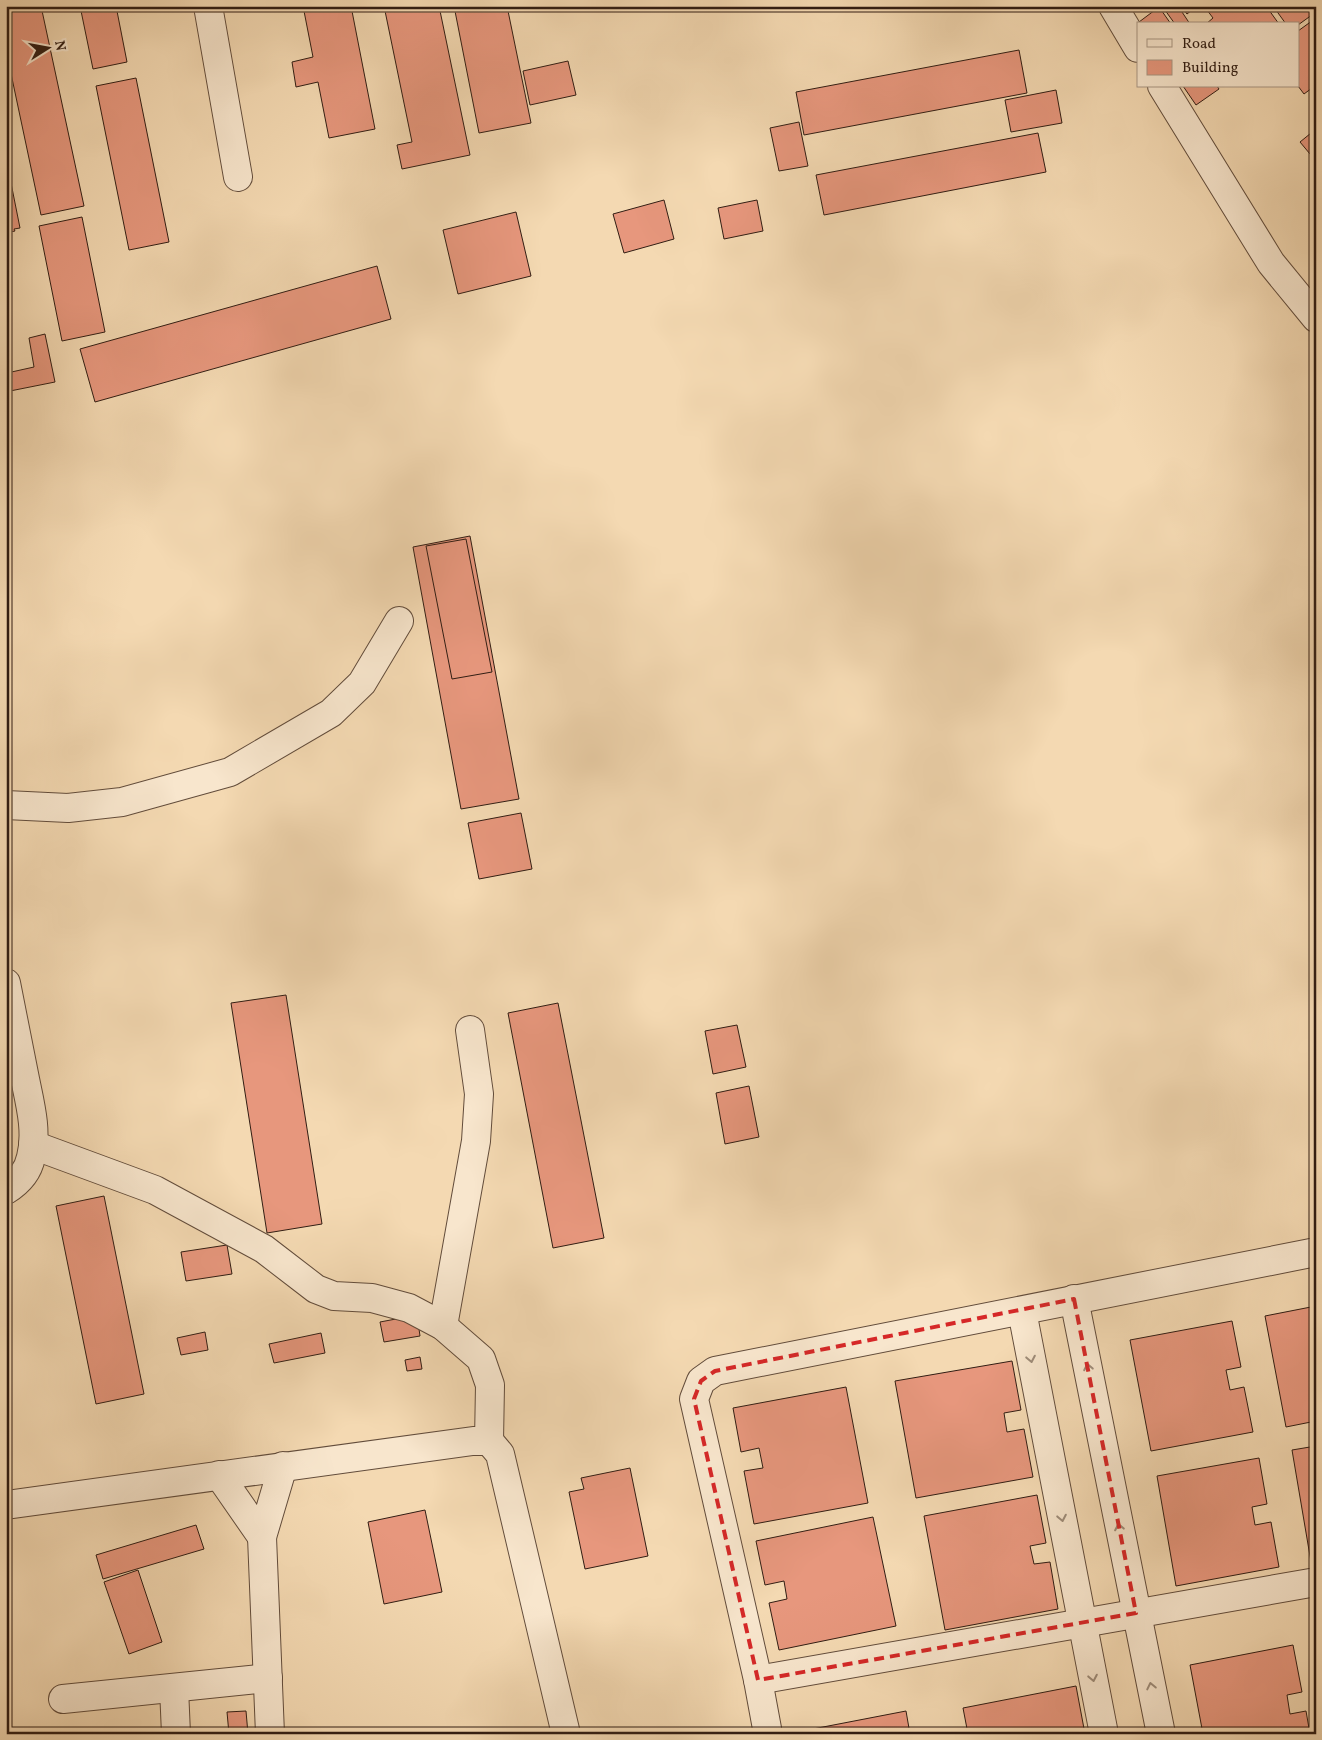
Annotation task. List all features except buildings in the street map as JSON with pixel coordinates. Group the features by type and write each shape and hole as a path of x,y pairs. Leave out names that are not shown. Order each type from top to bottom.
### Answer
{"street":[{"path":"208,6 238,177"},
{"path":"1113,6 1137,46"},
{"path":"1163,88 1271,263 1316,318"},
{"path":"6,805 68,808 122,802 230,772 331,713 362,683 399,620"},
{"path":"6,983 33,1121 31,1158 18,1182 6,1190"},
{"path":"443,1326 476,1141 479,1094 470,1030"},
{"path":"33,1145 155,1190 264,1248 316,1289 334,1296 372,1298 409,1308 443,1326 481,1359 490,1385 489,1441 500,1454 566,1734"},
{"path":"768,1734 758,1680 694,1398 701,1381 715,1372 1316,1252"},
{"path":"1074,1299 1161,1734"},
{"path":"1022,1311 1104,1734"},
{"path":"6,1505 473,1440 489,1441"},
{"path":"270,1734 262,1538 283,1466"},
{"path":"219,1475 262,1538"},
{"path":"758,1680 1136,1612 1316,1582"},
{"path":"63,1699 268,1678"},
{"path":"174,1688 176,1734"}],"highlighted area":[{"path":"1074,1299 1136,1613 758,1680 694,1399 701,1381 715,1371"}]}
